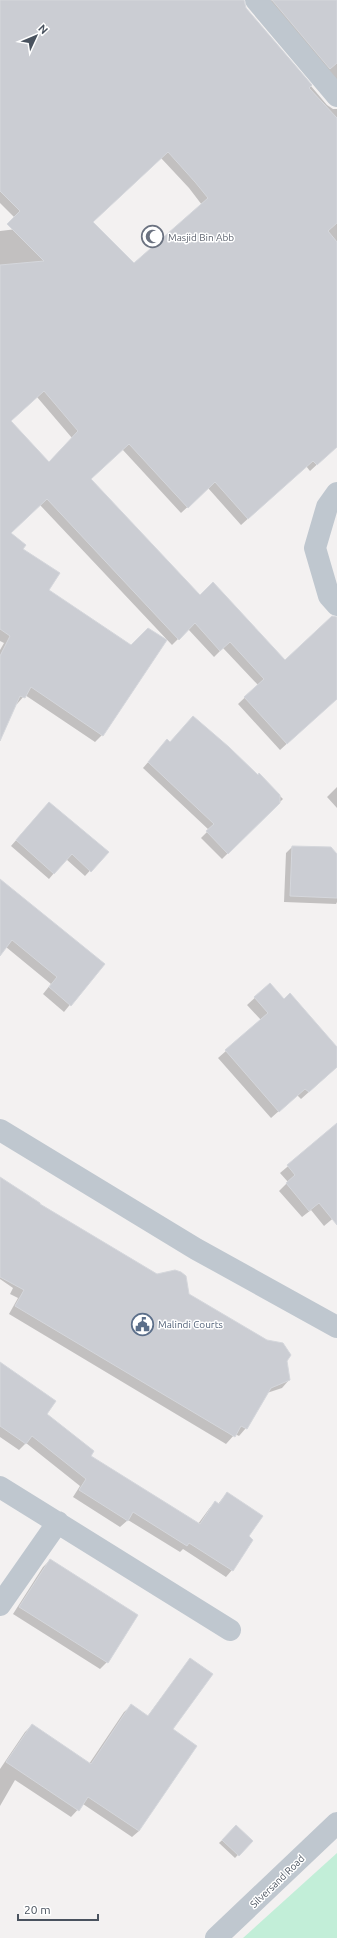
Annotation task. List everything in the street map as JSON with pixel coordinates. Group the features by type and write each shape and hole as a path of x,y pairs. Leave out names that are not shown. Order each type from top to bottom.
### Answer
{"street":[{"path":"256,0 337,96"},
{"path":"337,493 327,507 315,548 329,596 337,605"},
{"path":"0,1130 196,1249 337,1327"},
{"path":"0,1487 230,1630"},
{"path":"0,1605 58,1522"},
{"name":"Silversand Road","path":"216,1938 337,1823"}],"green space":[{"path":"337,1853 337,1938 243,1938"}],"building":[{"path":"0,0 244,0 246,8 312,85 309,88 337,118 337,223 328,231 337,242 337,447 317,465 313,461 248,519 215,482 188,508 129,444 91,479 200,595 213,582 285,660 332,616 337,617 337,699 287,744 244,697 264,679 230,642 220,651 195,623 179,640 47,499 11,533 26,545 23,549 60,573 49,590 131,645 148,628 167,640 103,736 31,687 25,698 20,696 0,741 0,656 10,636 0,629 0,265 44,261 7,224 20,211 0,191","holes":["168,152 208,198 134,263 93,222","44,391 78,431 49,462 11,421"]},
{"path":"272,0 337,0 337,63 330,69"},
{"path":"193,716 229,747 258,775 259,773 280,795 280,803 228,854 206,831 214,824 148,762 167,739 170,742"},
{"path":"49,802 109,852 91,872 72,854 54,874 16,840"},
{"path":"292,846 331,847 337,854 337,898 290,896"},
{"path":"0,879 105,964 71,1006 49,987 57,977 12,940 0,956"},
{"path":"270,983 284,999 290,993 337,1047 337,1067 309,1092 305,1089 279,1112 225,1050 268,1013 254,997"},
{"path":"337,1123 337,1225 319,1203 309,1211 286,1183 295,1175 287,1165"},
{"name":"Malindi Courts","path":"0,1177 40,1204 157,1274 175,1270 181,1272 186,1276 189,1294 267,1340 283,1343 291,1355 287,1361 290,1380 271,1388 247,1429 241,1426 235,1437 15,1306 24,1290 0,1277"},
{"path":"0,1362 56,1401 47,1414 94,1451 91,1456 200,1524 215,1501 219,1504 227,1492 263,1516 249,1536 253,1540 233,1571 189,1543 187,1546 133,1512 128,1521 79,1490 86,1479 32,1436 26,1444 0,1426"},
{"path":"50,1559 138,1615 108,1663 19,1607"},
{"path":"190,1658 213,1674 173,1729 197,1746 139,1831 88,1797 79,1811 6,1762 32,1724 91,1764 131,1704 148,1716"},
{"path":"236,1825 253,1841 239,1856 222,1840"}],"place":[{"name":"Masjid Bin Abb","path":"152,237"},
{"name":"Malindi Courts","path":"143,1324"}]}
